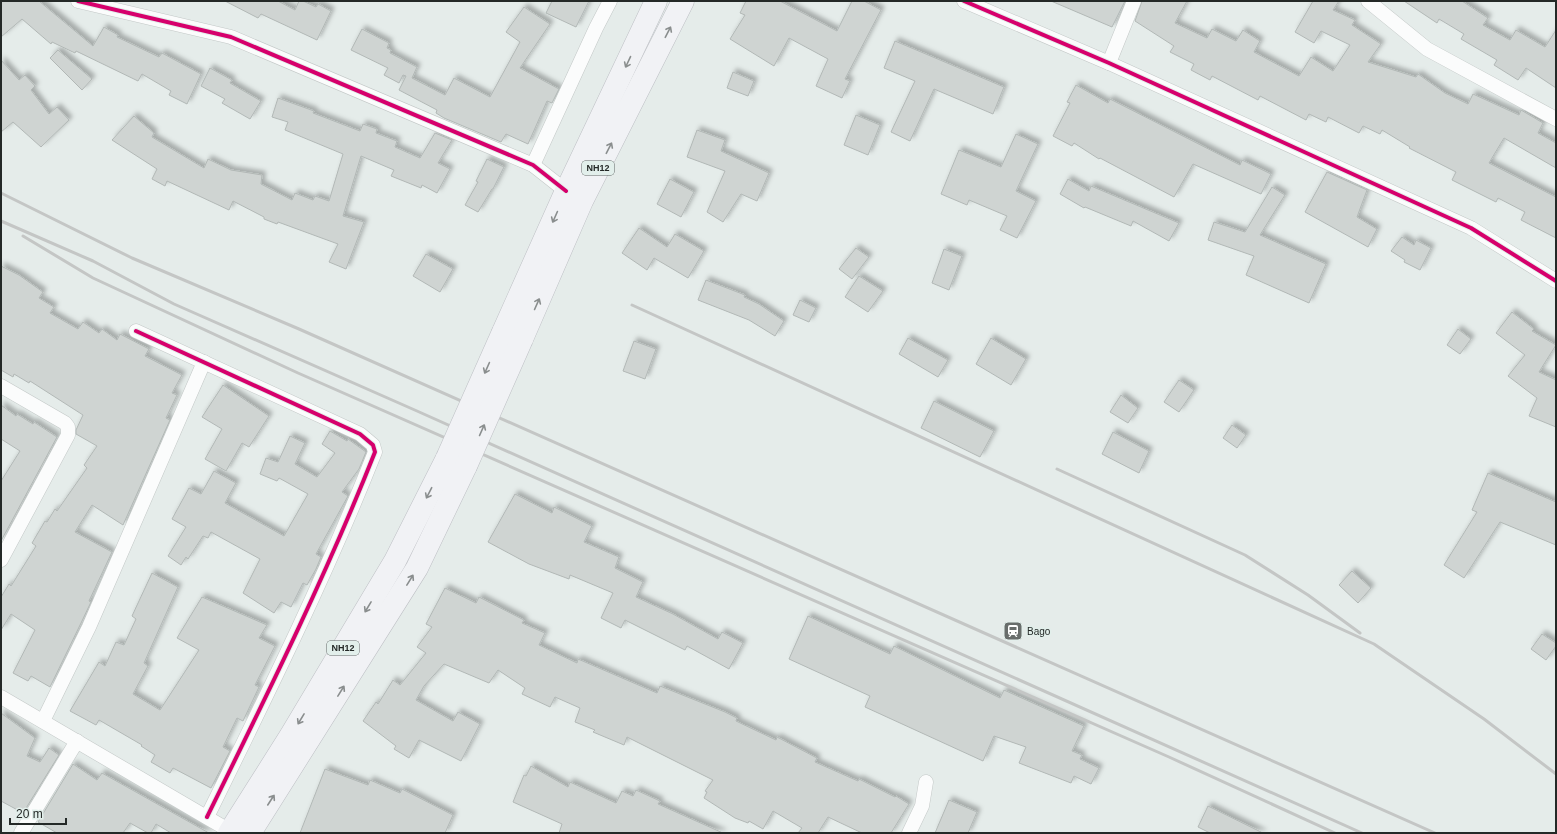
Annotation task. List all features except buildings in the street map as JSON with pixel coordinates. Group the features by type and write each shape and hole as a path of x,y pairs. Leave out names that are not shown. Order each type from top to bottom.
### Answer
{"highway":[{"name":"NH12","path":"512,336 566,191 656,1"},
{"name":"NH12","path":"236,832 291,735 456,462 512,336 683,1"}],"street":[{"path":"78,1 231,37 533,165 566,191"},
{"path":"533,165 610,1"},
{"path":"964,1 1108,63 1471,228 1556,281"},
{"path":"1108,63 1134,1"},
{"path":"1368,1 1427,49 1556,118"},
{"path":"136,331 360,434 373,445 374,452 333,552 281,666 207,817"},
{"path":"43,721 89,626 204,362"},
{"path":"1,386 65,423 68,427 68,435 1,560"},
{"path":"1,696 207,817 236,832"},
{"path":"22,833 77,741"},
{"path":"909,833 922,806 926,782"}],"railway":[{"path":"1,193 132,258 299,329 1435,833"},
{"path":"1,221 93,261 174,304 1362,833"},
{"path":"23,236 93,278 298,373 1169,757 1335,833"},
{"path":"632,305 1374,644 1484,719 1556,774"},
{"path":"1057,469 1245,555 1308,595 1360,633"}],"cycle path":[{"path":"78,1 231,37 533,165 566,191"},
{"path":"964,1 1109,63 1471,228 1556,281"},
{"path":"136,331 360,434 373,445 375,452 316,590 207,817"}],"place":[{"name":"Bago","path":"1013,631"}]}
